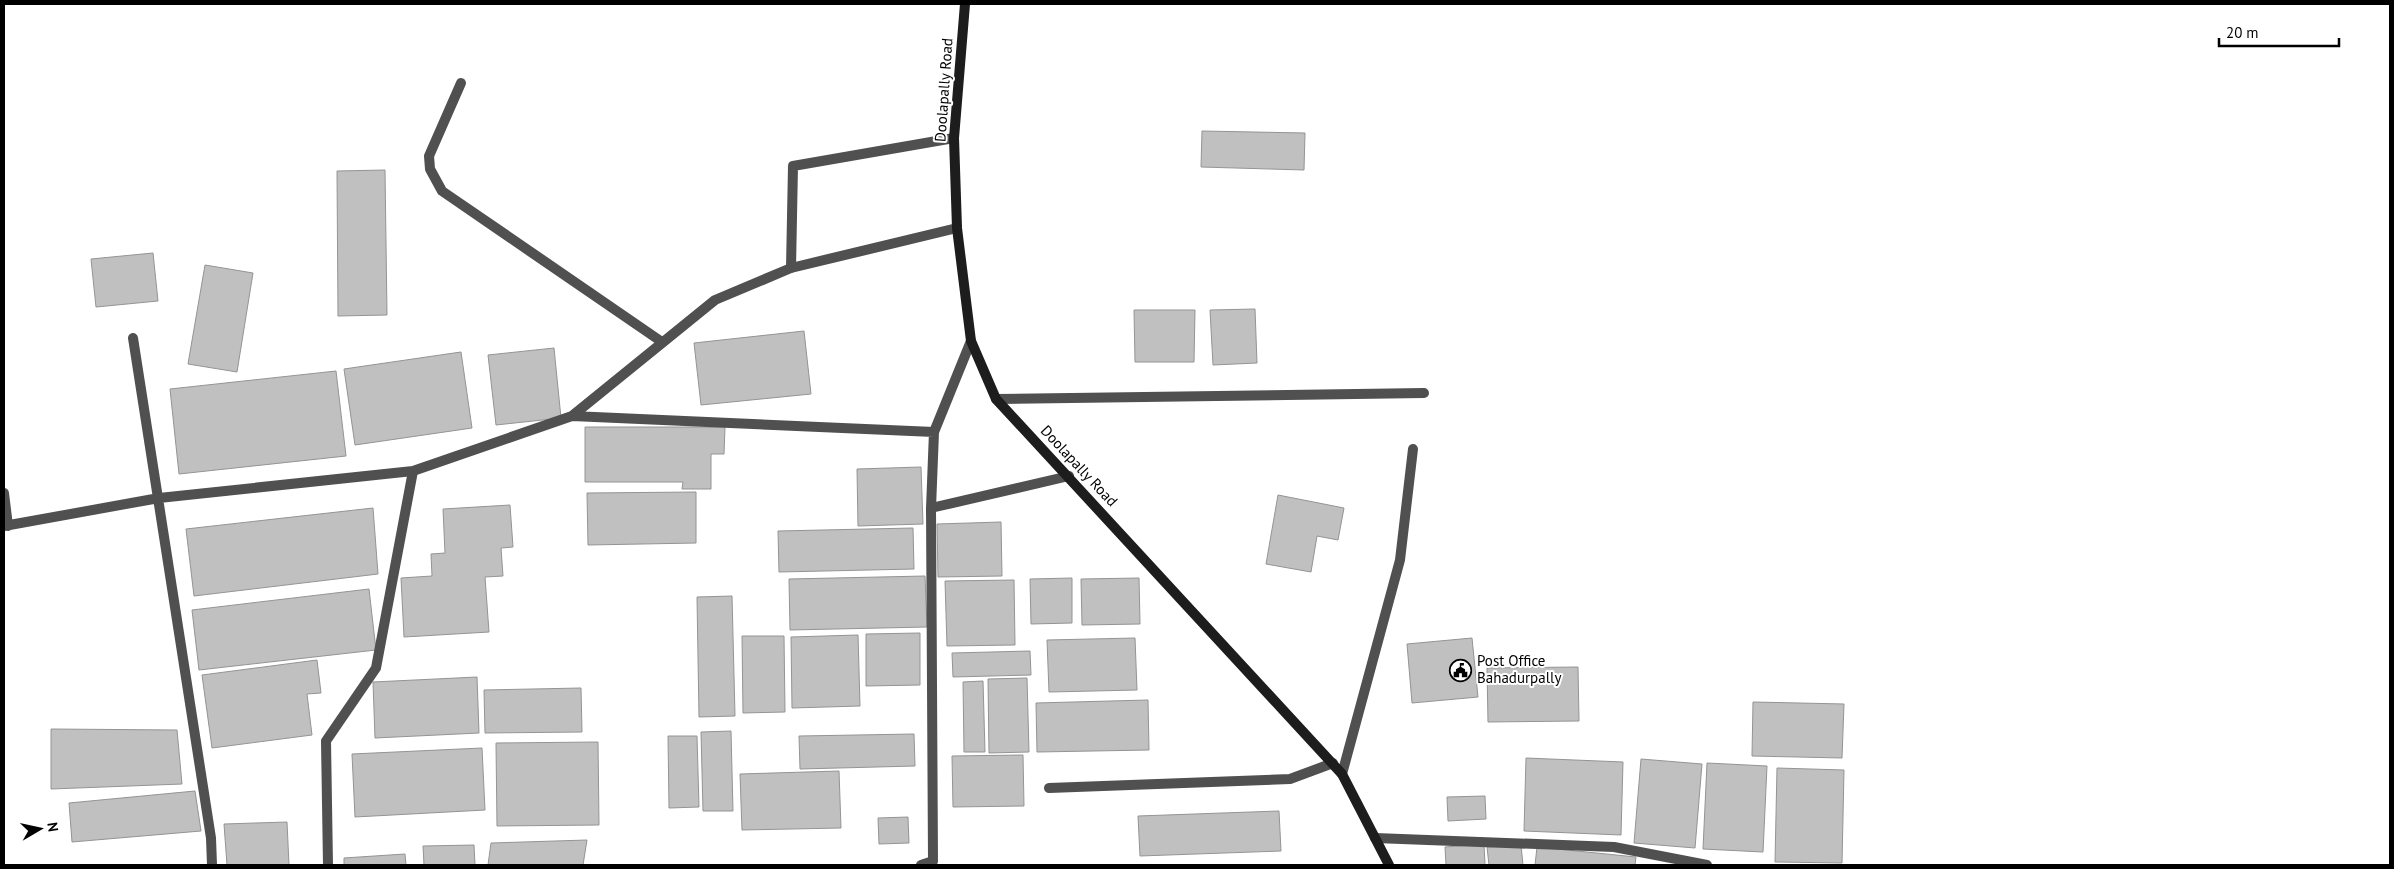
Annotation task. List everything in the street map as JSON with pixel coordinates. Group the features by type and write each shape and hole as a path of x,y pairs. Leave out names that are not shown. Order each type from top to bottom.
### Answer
{"main road":[{"name":"Doolapally Road","path":"965,4 954,138 957,228 970,341 996,399 1333,763 1342,774 1389,865"}],"street":[{"path":"461,83 429,156 430,169 442,191 662,342"},
{"path":"791,268 793,166 954,138"},
{"path":"4,493 6,526 159,498 413,471 572,416 715,300 791,268 957,228"},
{"path":"133,338 210,838 212,865"},
{"path":"921,865 933,861 931,508 934,432 946,396 970,341"},
{"path":"996,399 1424,393"},
{"path":"572,416 934,432"},
{"path":"1342,774 1400,560 1413,449"},
{"path":"328,865 326,742 376,668 413,471"},
{"path":"931,508 1069,476"},
{"path":"1049,788 1290,779 1333,763"},
{"path":"1376,838 1614,847 1707,865"}],"building":[{"path":"1202,131 1305,133 1304,170 1201,167"},
{"path":"385,170 387,315 338,316 337,171"},
{"path":"153,253 158,301 96,307 91,259"},
{"path":"205,265 253,273 237,372 188,364"},
{"path":"1255,309 1257,363 1213,365 1210,310"},
{"path":"1134,310 1195,310 1194,362 1135,362"},
{"path":"804,331 811,394 701,405 694,343"},
{"path":"554,348 561,418 496,425 488,355"},
{"path":"461,352 472,428 355,445 344,369"},
{"path":"336,371 346,456 179,474 170,389"},
{"path":"585,427 725,427 724,454 711,454 711,489 682,489 683,482 585,482"},
{"path":"921,467 923,524 858,526 857,469"},
{"path":"696,492 696,543 588,545 587,493"},
{"path":"1278,495 1344,508 1338,540 1317,536 1311,572 1266,564"},
{"path":"510,505 513,547 501,548 503,576 485,577 489,632 404,637 401,578 432,576 431,554 445,553 443,509"},
{"path":"373,508 378,574 194,596 186,529"},
{"path":"1001,522 1002,576 938,577 937,524"},
{"path":"913,528 914,569 779,572 778,531"},
{"path":"925,576 927,627 790,630 789,579"},
{"path":"1072,578 1072,623 1031,624 1030,579"},
{"path":"1139,578 1140,624 1082,625 1081,579"},
{"path":"1014,580 1015,645 947,646 945,581"},
{"path":"369,589 376,650 199,670 192,610"},
{"path":"732,596 735,716 699,717 697,597"},
{"path":"920,633 920,685 866,686 866,634"},
{"path":"858,635 860,706 792,708 791,637"},
{"path":"742,636 784,636 785,712 743,713"},
{"path":"1135,638 1137,690 1049,692 1047,640"},
{"path":"1472,638 1478,697 1412,703 1407,644"},
{"path":"1030,651 1031,675 953,677 952,653"},
{"path":"317,660 321,693 307,694 312,735 212,748 202,675"},
{"path":"1578,667 1579,721 1488,722 1487,668"},
{"path":"477,677 479,733 375,738 373,682"},
{"path":"1027,678 1029,752 989,753 988,679"},
{"path":"983,681 985,752 964,752 963,682"},
{"path":"581,688 582,732 485,733 484,690"},
{"path":"1148,700 1149,750 1037,752 1036,703"},
{"path":"1753,702 1844,704 1842,758 1752,756"},
{"path":"51,729 177,730 182,784 51,789"},
{"path":"731,731 733,811 703,811 701,732"},
{"path":"914,734 915,766 800,769 799,736"},
{"path":"668,736 697,736 699,807 669,808"},
{"path":"598,742 599,825 497,826 496,743"},
{"path":"482,748 485,810 355,817 352,754"},
{"path":"1023,755 1024,806 953,807 952,756"},
{"path":"1526,758 1623,762 1621,835 1524,831"},
{"path":"1641,759 1702,764 1695,848 1634,843"},
{"path":"1707,763 1767,766 1763,852 1703,849"},
{"path":"1777,768 1844,770 1842,863 1775,862"},
{"path":"839,771 841,828 742,830 740,774"},
{"path":"195,791 201,831 72,842 69,803"},
{"path":"1485,796 1486,819 1448,821 1447,797"},
{"path":"1279,811 1281,851 1140,856 1138,816"},
{"path":"908,817 909,843 879,844 878,818"},
{"path":"287,822 289,865 227,865 224,824"},
{"path":"587,840 583,865 488,865 491,843"},
{"path":"1484,844 1485,865 1446,865 1445,847"},
{"path":"474,845 475,865 424,865 423,846"},
{"path":"1521,845 1523,865 1489,865 1487,847"},
{"path":"1537,847 1636,857 1635,865 1535,865"},
{"path":"405,854 406,865 344,865 344,858"}],"place":[{"name":"Post Office Bahadurpally","path":"1461,670"}]}
